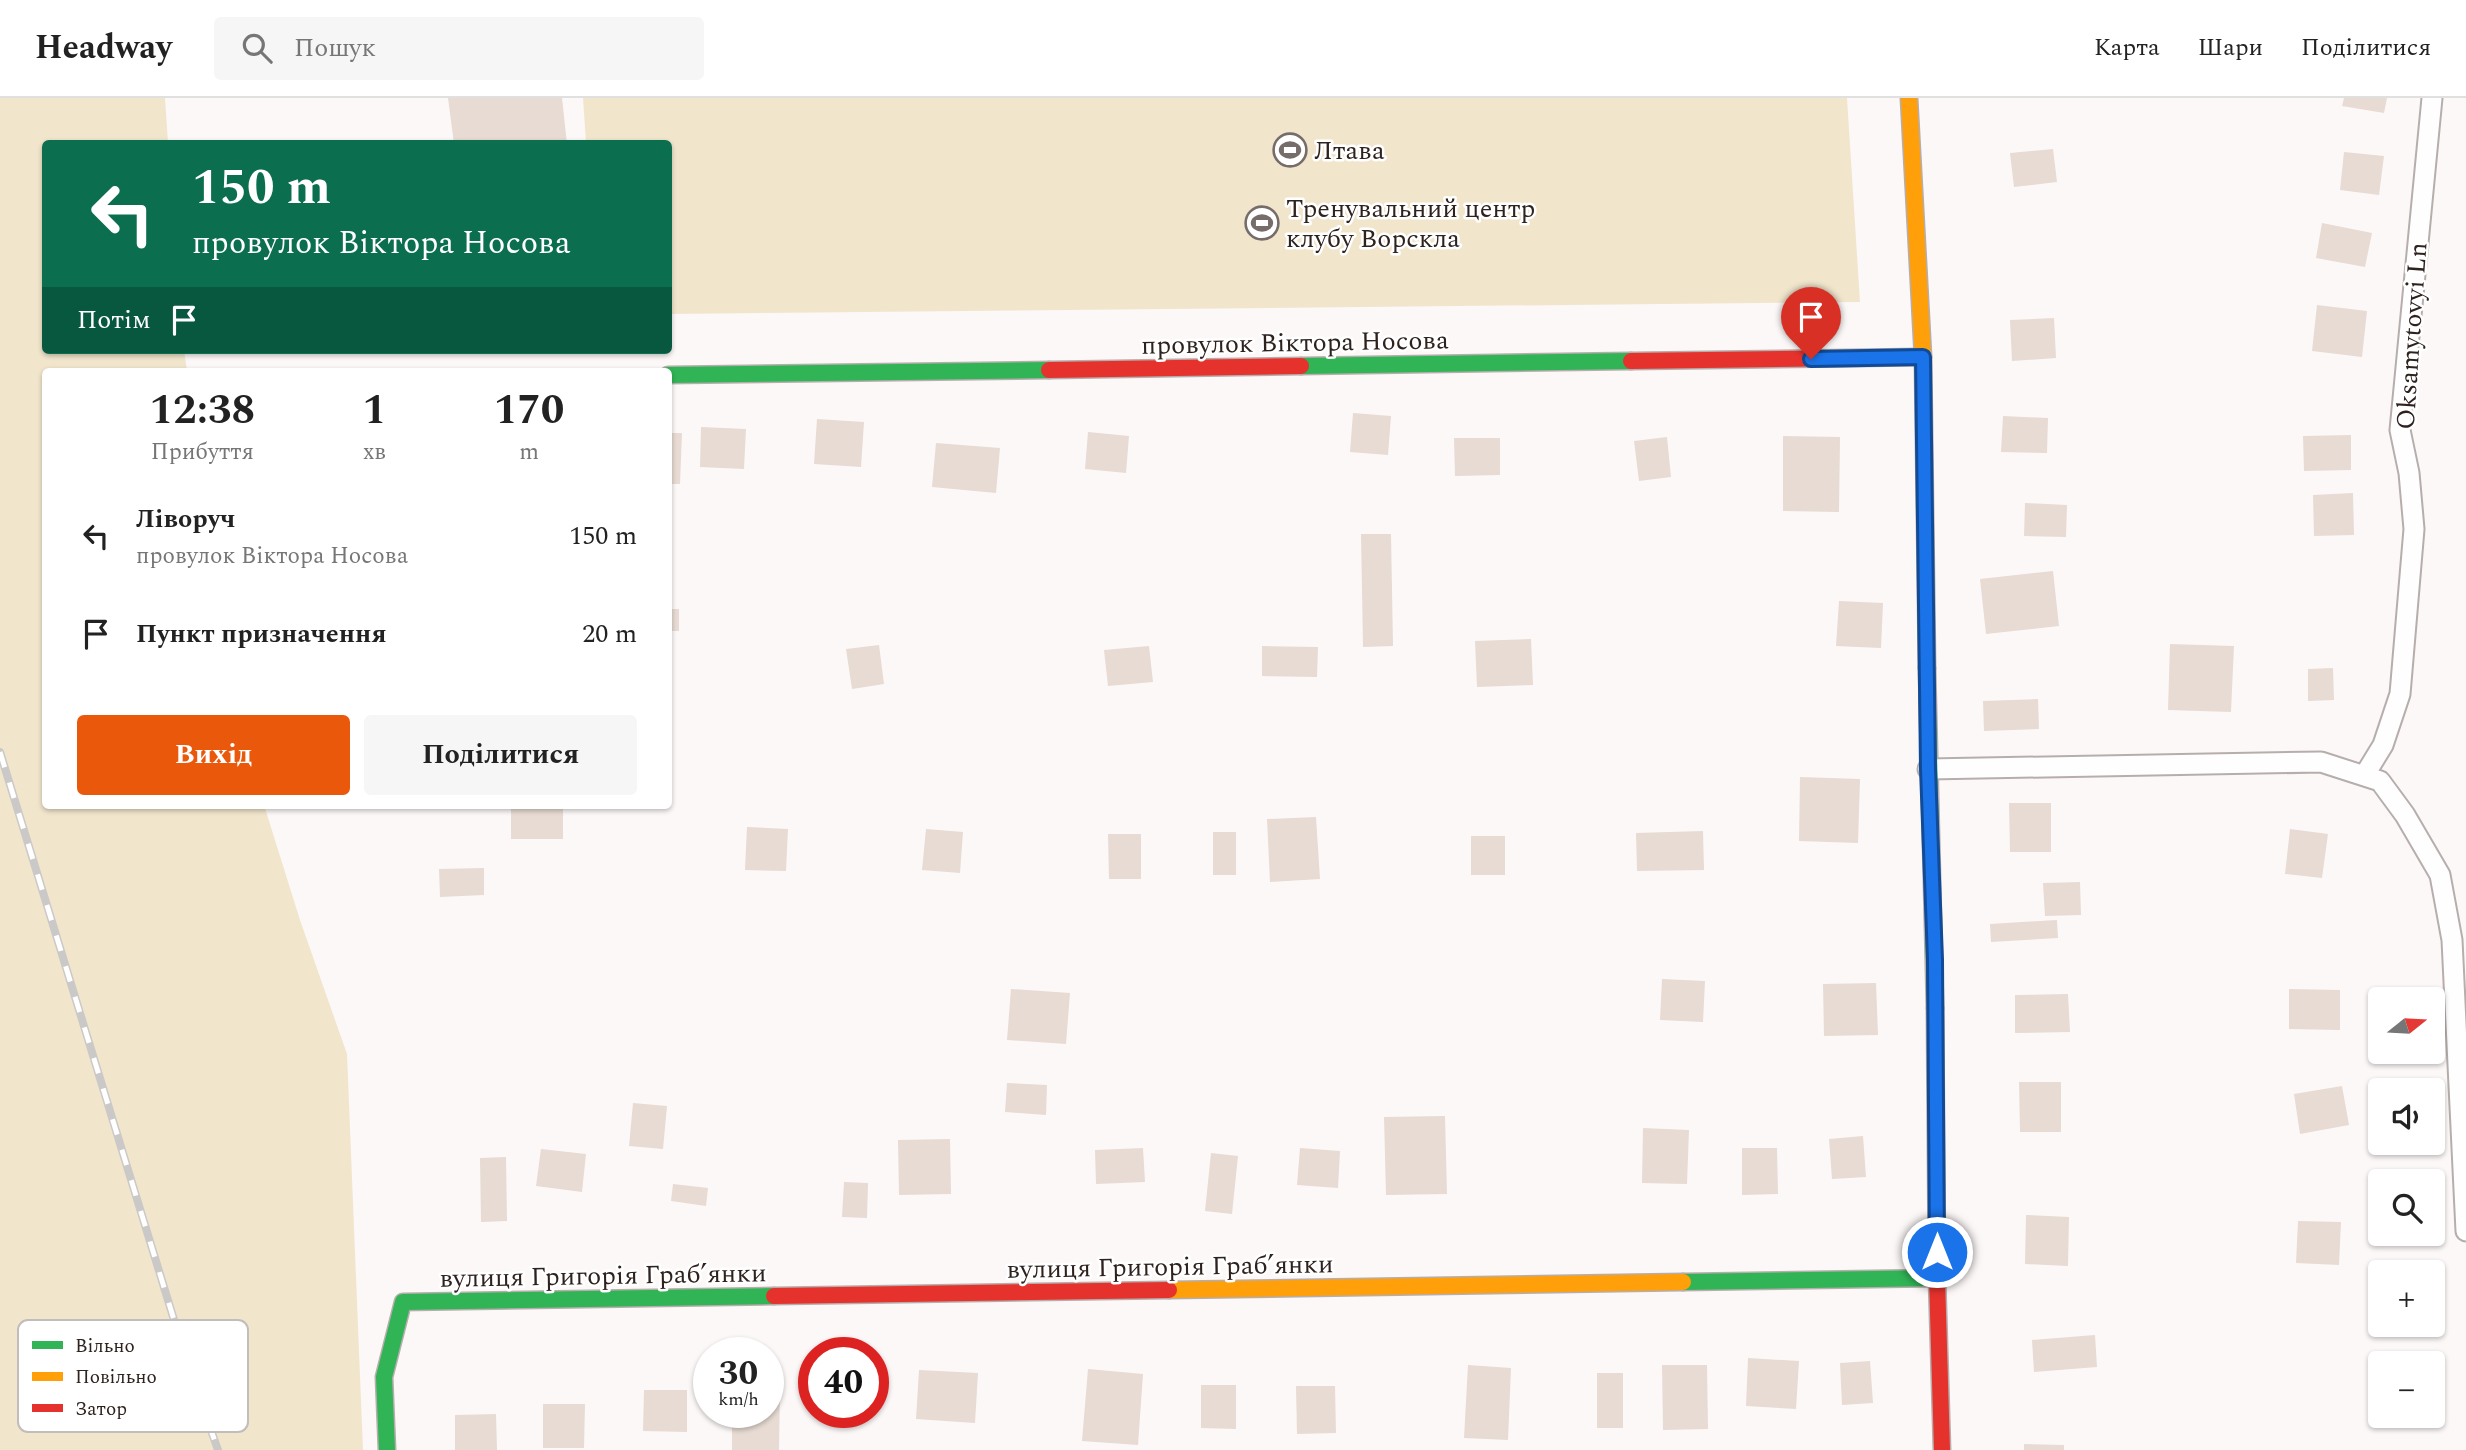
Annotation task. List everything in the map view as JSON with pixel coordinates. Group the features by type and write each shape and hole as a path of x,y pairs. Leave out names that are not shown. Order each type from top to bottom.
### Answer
{"street":[{"path":"1909,98 1923,357 1928,769 1935,960 1937,1278 1942,1450"},
{"name":"провулок Віктора Носова","path":"672,375 1923,357"},
{"name":"вулиця Григорія Грабʼянки","path":"387,1450 384,1377 403,1302 1937,1278"}],"lane":[{"name":"Oksamytovyi Ln","path":"2364,776 2383,745 2400,694 2414,529 2409,473 2400,430 2432,98"},
{"path":"1928,769 2321,762 2379,781 2405,815 2440,875 2452,940 2466,1231"}],"shaded area":[{"path":"0,98 165,98 168,140 42,140 42,354 185,354 187,368 42,368 42,809 265,809 300,920 347,1054 363,1450 0,1450"},
{"name":"Тренувальний центр клубу Ворскла","path":"583,98 1847,98 1860,302 672,314 672,140 586,140"}],"building":[{"path":"448,98 562,98 567,140 453,140"},
{"path":"2344,98 2387,98 2384,113 2342,106"},
{"path":"2053,149 2057,182 2014,187 2010,153"},
{"path":"2344,152 2384,156 2379,195 2340,190"},
{"path":"2322,223 2372,233 2365,267 2316,258"},
{"path":"2317,305 2367,311 2362,357 2312,351"},
{"path":"2054,318 2056,358 2012,361 2010,320"},
{"path":"1353,413 1391,416 1388,455 1350,452"},
{"path":"2003,416 2048,418 2047,453 2001,452"},
{"path":"817,419 864,422 861,467 814,464"},
{"path":"701,427 746,429 744,469 700,467"},
{"path":"1088,432 1129,436 1126,473 1085,469"},
{"path":"672,433 682,433 680,484 672,484"},
{"path":"2351,435 2351,470 2304,471 2303,436"},
{"path":"1783,436 1840,437 1839,512 1783,511"},
{"path":"1667,437 1671,477 1639,481 1634,441"},
{"path":"1454,438 1500,438 1500,475 1455,476"},
{"path":"936,443 1000,448 996,493 932,487"},
{"path":"2353,493 2354,535 2314,536 2313,495"},
{"path":"2025,503 2067,505 2066,537 2024,536"},
{"path":"1361,534 1391,534 1393,646 1363,647"},
{"path":"2053,571 2059,626 1986,634 1980,579"},
{"path":"1839,601 1883,603 1881,648 1836,646"},
{"path":"672,609 679,609 679,631 672,631"},
{"path":"1531,639 1533,685 1477,687 1475,641"},
{"path":"2170,644 2234,646 2231,712 2168,710"},
{"path":"879,645 884,684 852,689 846,649"},
{"path":"1149,646 1153,682 1108,686 1104,650"},
{"path":"1262,646 1318,647 1317,677 1262,676"},
{"path":"2333,668 2334,700 2308,701 2308,669"},
{"path":"2038,699 2039,729 1984,731 1983,701"},
{"path":"1800,777 1860,779 1858,843 1799,841"},
{"path":"2009,803 2051,803 2051,852 2010,852"},
{"path":"511,809 563,809 563,839 511,839"},
{"path":"1316,817 1320,879 1270,882 1267,819"},
{"path":"747,827 788,829 786,871 745,870"},
{"path":"926,829 963,832 960,873 922,870"},
{"path":"2290,829 2328,834 2322,878 2285,874"},
{"path":"1703,831 1704,870 1637,871 1636,833"},
{"path":"1213,832 1236,832 1236,875 1213,875"},
{"path":"1108,834 1141,834 1141,879 1109,879"},
{"path":"1471,836 1505,836 1505,875 1471,875"},
{"path":"484,868 484,895 440,897 439,869"},
{"path":"2080,882 2081,915 2045,916 2043,883"},
{"path":"2057,920 2058,938 1991,942 1990,924"},
{"path":"1662,979 1705,981 1703,1022 1660,1020"},
{"path":"1876,983 1878,1035 1824,1036 1823,984"},
{"path":"1011,989 1070,993 1066,1044 1007,1040"},
{"path":"2289,989 2340,990 2340,1030 2289,1029"},
{"path":"2068,994 2070,1032 2015,1033 2015,995"},
{"path":"2019,1082 2061,1082 2061,1132 2020,1132"},
{"path":"1007,1083 1047,1085 1046,1115 1005,1112"},
{"path":"2342,1086 2349,1125 2300,1134 2294,1094"},
{"path":"633,1103 667,1106 663,1149 629,1146"},
{"path":"1445,1116 1447,1194 1386,1195 1384,1117"},
{"path":"1643,1128 1689,1130 1687,1184 1642,1183"},
{"path":"1863,1136 1866,1177 1832,1179 1829,1139"},
{"path":"950,1139 951,1194 899,1195 898,1140"},
{"path":"1143,1148 1145,1182 1096,1184 1095,1150"},
{"path":"1300,1148 1340,1151 1338,1188 1297,1185"},
{"path":"1742,1148 1777,1148 1778,1194 1742,1195"},
{"path":"541,1149 586,1154 582,1192 536,1186"},
{"path":"1211,1153 1238,1156 1232,1214 1205,1211"},
{"path":"506,1157 507,1221 481,1222 480,1158"},
{"path":"844,1182 868,1183 867,1218 842,1217"},
{"path":"673,1184 708,1188 706,1206 671,1201"},
{"path":"2026,1215 2069,1217 2068,1266 2025,1264"},
{"path":"2298,1221 2341,1222 2339,1265 2296,1263"},
{"path":"2095,1335 2097,1367 2034,1372 2032,1340"},
{"path":"1748,1358 1799,1361 1796,1409 1746,1406"},
{"path":"1870,1361 1873,1403 1842,1405 1840,1363"},
{"path":"1468,1365 1511,1368 1508,1440 1464,1438"},
{"path":"1662,1365 1707,1365 1708,1429 1663,1430"},
{"path":"1088,1369 1143,1374 1138,1445 1082,1441"},
{"path":"919,1370 978,1373 975,1423 916,1419"},
{"path":"1597,1373 1623,1373 1623,1428 1597,1428"},
{"path":"1201,1385 1236,1385 1236,1429 1201,1428"},
{"path":"1296,1386 1335,1386 1336,1433 1297,1434"},
{"path":"644,1390 687,1390 687,1432 643,1431"},
{"path":"543,1404 585,1404 584,1448 543,1448"},
{"path":"496,1414 497,1450 455,1450 455,1415"},
{"path":"732,1428 779,1428 779,1450 732,1450"},
{"path":"2024,1444 2064,1445 2064,1450 2024,1450"}],"railway":[{"path":"0,752 174,1320"},
{"path":"212,1432 218,1450"}],"traffic: fast":[{"path":"1301,366 1631,361"},
{"path":"672,375 1049,370"},
{"path":"1927,668 1935,1008"},
{"path":"1683,1282 1937,1278"},
{"path":"387,1450 384,1377 403,1302 774,1296"}],"traffic: slow":[{"path":"1909,98 1923,357 1927,668"},
{"path":"1169,1290 1683,1282"}],"traffic: jam":[{"path":"1631,361 1923,357"},
{"path":"1049,370 1301,366"},
{"path":"1935,1008 1937,1278 1942,1450"},
{"path":"774,1296 1169,1290"}],"place":[{"name":"Лтава","path":"1290,150"},
{"name":"Тренувальний центр клубу Ворскла","path":"1262,223"}],"route":[{"path":"1811,359 1923,357 1928,769 1935,960 1937,1252"}]}
